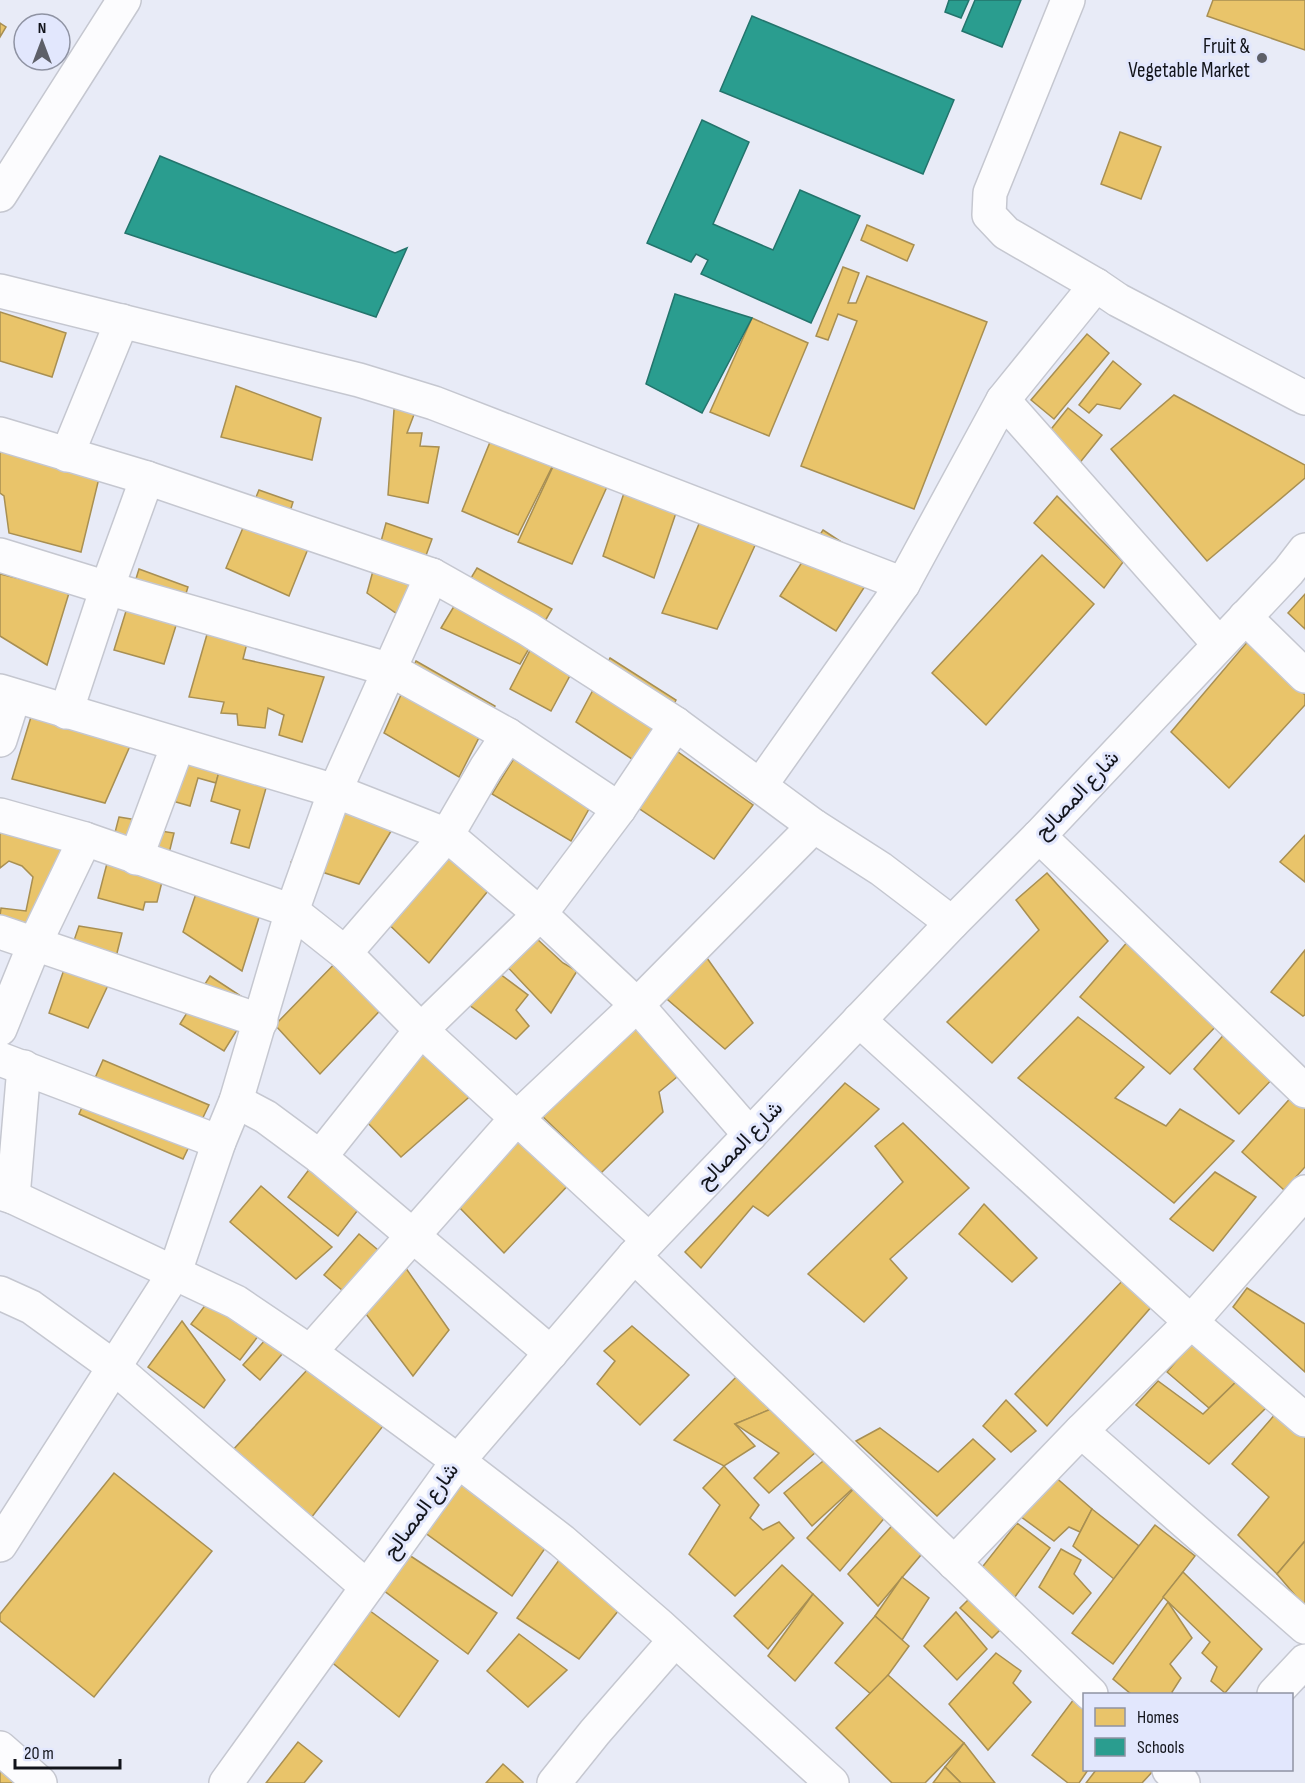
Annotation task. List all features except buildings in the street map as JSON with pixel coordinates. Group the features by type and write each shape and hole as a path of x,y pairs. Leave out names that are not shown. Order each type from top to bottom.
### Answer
{"street":[{"path":"0,195 124,0"},
{"path":"1068,0 990,193 989,215 1006,233 1118,300 1305,398"},
{"path":"760,786 903,584 1003,400 1096,285"},
{"path":"0,291 359,380 434,403 903,584"},
{"path":"67,455 122,321"},
{"path":"1003,400 1219,644"},
{"path":"0,434 147,478 432,576 538,635 676,724 814,826 881,869 952,923"},
{"path":"66,712 107,588 147,478"},
{"name":"شارع المصالح","path":"226,1783 458,1461 642,1248 952,923 1039,836 1288,572 1305,550"},
{"path":"0,555 391,670 508,735 619,809"},
{"path":"0,1545 175,1272 219,1142 236,1101 292,911 335,791 432,576"},
{"path":"1245,617 1305,676"},
{"path":"0,740 7,694 335,791 447,834 540,914 637,1005 750,1135"},
{"path":"320,1157 421,1030 540,914 619,809 676,724"},
{"path":"345,953 447,834 508,735"},
{"path":"136,858 178,745"},
{"path":"0,815 85,839 292,911 345,953 421,1030 516,1119 954,1563 1089,1693"},
{"path":"310,1352 516,1119 637,1005 814,826"},
{"path":"1039,836 1301,1079"},
{"path":"0,1029 35,943 85,839"},
{"path":"0,932 261,1021"},
{"path":"859,1020 1191,1322 1305,1420"},
{"path":"219,1142 12,1063 7,1195 236,1302 310,1352 562,1541 832,1783"},
{"path":"236,1101 266,1117 320,1157 551,1353"},
{"path":"954,1563 1081,1431 1191,1322 1305,1192"},
{"path":"0,1293 31,1307 114,1366 367,1587"},
{"path":"1081,1431 1305,1627"},
{"path":"554,1783 675,1640"},
{"path":"1276,1693 1305,1660"},
{"path":"0,1748 40,1783"},
{"path":"1170,1771 1183,1783"},
{"path":"1193,1783 1205,1771"}],"place":[{"name":"Fruit & Vegetable Market","path":"1262,58"}]}
